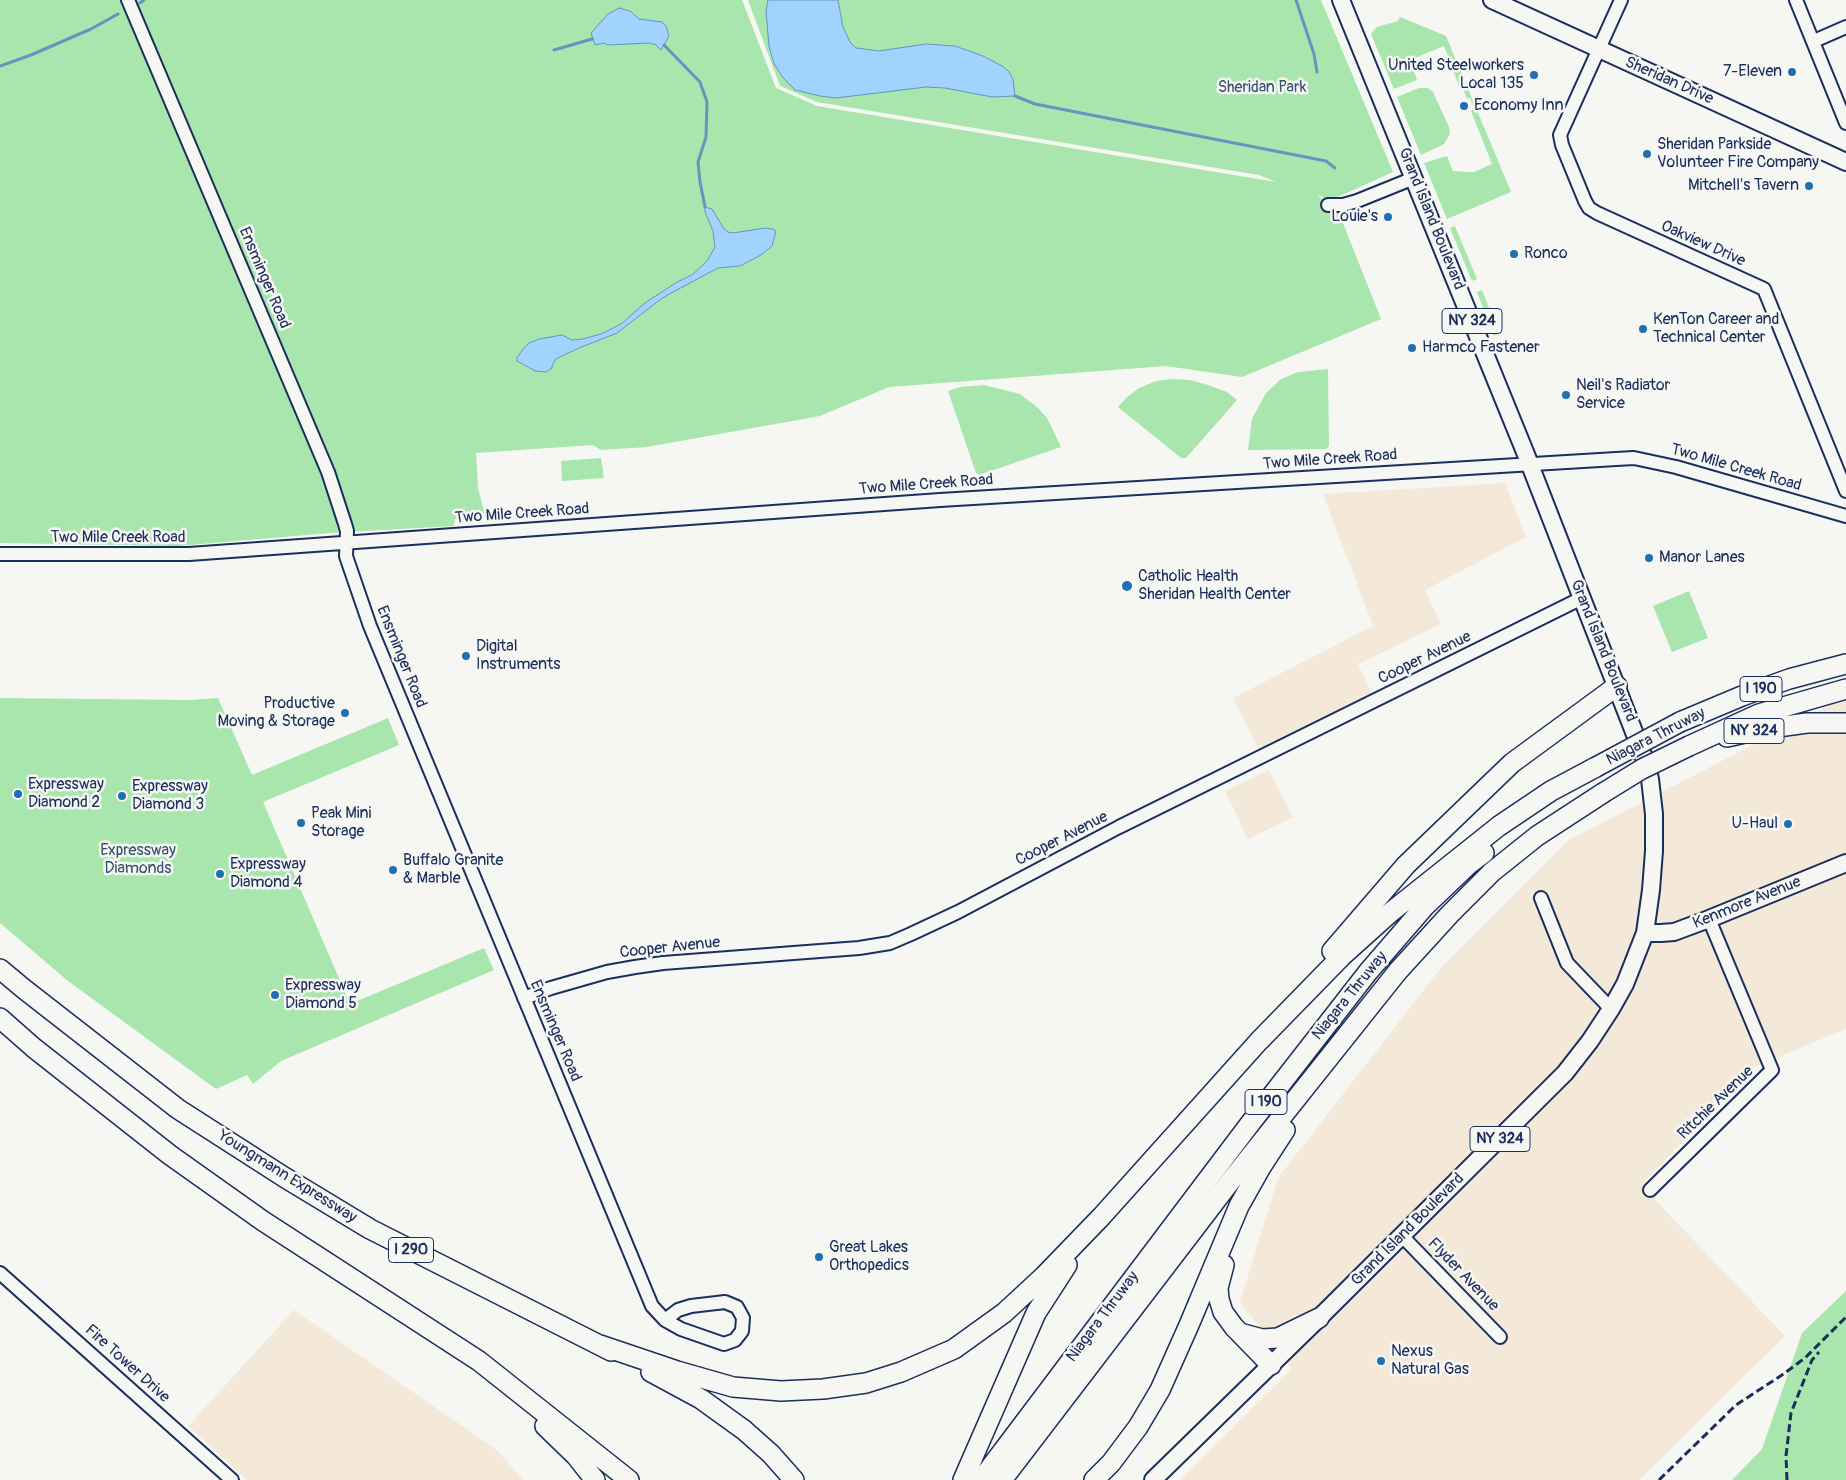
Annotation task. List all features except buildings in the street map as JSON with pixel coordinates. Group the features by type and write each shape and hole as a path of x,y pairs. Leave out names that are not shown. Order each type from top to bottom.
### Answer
{"highway":[{"name":"Niagara Thruway","path":"981,1480 1249,1125 1368,972 1425,906 1468,866 1526,819 1596,767 1680,722 1742,696 1789,679 1846,664"},
{"path":"1259,1041 1283,1007 1406,865 1512,763 1617,686"},
{"name":"Niagara Thruway","path":"1002,1480 1233,1178 1398,971 1450,914 1492,872 1537,836 1642,769 1759,714 1846,689"},
{"name":"NY 324","path":"1689,746 1763,729 1798,724 1846,722"},
{"path":"600,1345 676,1371 733,1387 781,1391 823,1390 866,1383 901,1372 954,1349 1004,1313 1044,1276 1101,1217 1259,1041 1342,956 1433,876 1498,826 1551,791 1596,767"},
{"name":"Youngmann Expressway","path":"0,969 178,1109 284,1177 370,1229 600,1345"},
{"path":"0,1018 120,1116 203,1180 479,1362 629,1480"},
{"path":"1094,1480 1111,1463 1138,1427 1160,1390 1190,1325 1233,1220 1261,1167 1352,1030"},
{"path":"963,1480 1036,1313 1058,1277 1101,1217"},
{"path":"1233,1220 1230,1245 1219,1282 1218,1294 1223,1312 1271,1365"},
{"path":"1240,1333 1262,1339 1278,1338 1318,1318"},
{"path":"600,1345 701,1399 744,1430 771,1454 794,1480"},
{"path":"518,1392 529,1410 576,1456 595,1480"}],"main road":[{"name":"Grand Island Boulevard","path":"1153,1480 1552,1087 1578,1056 1611,1009 1625,984 1645,933 1653,868 1654,832 1650,780 1643,755 1529,464 1341,0"},
{"name":"Sheridan Drive","path":"1492,0 1846,162"},
{"name":"Kenmore Avenue","path":"1645,933 1674,932 1846,863"}],"street":[{"name":"Ensminger Road","path":"128,0 328,472 345,524 348,562 370,626 652,1306 665,1320 681,1329 724,1344 735,1340 742,1332 743,1318 737,1307 725,1302 691,1306 678,1310 665,1320"},
{"name":"Oakview Drive","path":"1622,0 1560,135 1562,145 1584,200 1589,208 1597,213 1764,290 1846,491"},
{"path":"1796,0 1846,122"},
{"path":"1814,41 1846,27"},
{"path":"1328,205 1357,201 1414,178"},
{"name":"Two Mile Creek Road","path":"0,554 189,554 940,500 1634,458 1676,467 1846,516"},
{"name":"Cooper Avenue","path":"524,998 578,980 635,967 859,948 890,943 958,912 1119,827 1582,598"},
{"path":"1541,898 1567,963 1611,1009"},
{"name":"Ritchie Avenue","path":"1650,1190 1772,1070 1709,919"},
{"name":"Flyder Avenue","path":"1402,1236 1500,1337"},
{"name":"Fire Tower Drive","path":"0,1273 232,1480"}],"shaded area":[{"path":"1505,483 1526,537 1425,590 1441,624 1358,664 1372,694 1259,750 1233,698 1373,626 1323,494"},
{"path":"1846,702 1846,1029 1756,1066 1641,1185 1785,1336 1639,1480 1180,1480 1292,1369 1240,1302 1278,1178 1440,969 1569,840 1832,704"},
{"path":"1269,770 1293,817 1248,839 1225,791"},
{"path":"294,1310 497,1450 523,1480 247,1480 188,1426"}],"green space":[{"name":"Sheridan Park","path":"0,0 742,0 776,88 817,106 1276,182 1259,175 817,102 780,86 748,0 1321,0 1393,172 1329,199 1317,195 1339,213 1381,319 1242,377 1166,366 889,387 820,416 647,447 601,450 593,445 476,453 478,488 485,516 455,519 454,526 330,533 178,546 0,543"},
{"path":"1400,17 1446,36 1511,192 1447,219 1424,163 1447,156 1453,171 1467,172 1474,172 1492,164 1471,111 1474,109 1470,98 1467,99 1463,88 1460,89 1444,46 1410,60 1417,80 1394,89 1371,34 1377,27 1398,21"},
{"path":"1419,88 1428,88 1433,92 1449,127 1450,134 1444,144 1421,155 1397,97"},
{"path":"1455,226 1477,279 1472,281 1450,228"},
{"path":"1482,290 1499,333 1494,336 1477,292"},
{"path":"1328,369 1329,446 1326,449 1248,450 1252,419 1266,393 1281,379 1298,372"},
{"path":"1172,379 1190,380 1208,385 1227,392 1237,400 1186,458 1181,458 1118,407 1139,388 1156,381"},
{"path":"984,385 1020,394 1037,407 1047,418 1061,447 979,475 976,473 948,391 960,387"},
{"path":"601,458 604,478 562,481 561,461"},
{"path":"1689,591 1708,638 1672,652 1653,606"},
{"name":"Expressway Diamonds","path":"0,698 191,700 218,698 252,775 388,718 399,745 263,802 350,1004 484,948 494,970 281,1061 253,1084 247,1075 216,1089 68,981 0,923"},
{"path":"1846,1291 1846,1480 1732,1480 1762,1449 1802,1333"}],"water":[{"path":"768,0 838,0 843,27 850,42 856,48 879,51 926,44 955,46 983,56 1004,67 1009,72 1013,79 1015,96 992,97 945,88 926,87 836,98 795,90 784,79 774,64 769,46 766,11"},
{"path":"619,8 630,11 639,19 662,22 666,26 669,36 661,50 656,45 650,43 607,45 605,43 595,45 591,33 608,14"},
{"path":"705,207 712,209 724,229 728,232 733,233 765,228 773,229 776,231 772,246 761,255 740,266 718,268 673,292 617,333 555,360 551,369 546,372 535,371 517,361 517,358 529,343 539,339 562,335 572,340 601,334 621,324 645,303 677,282 692,275 707,261 715,247 713,231 705,212"}],"waterway":[{"path":"140,3 144,0"},
{"path":"1296,0 1314,54 1317,72"},
{"path":"0,66 91,29 118,14"},
{"path":"554,50 592,39"},
{"path":"664,45 700,82 707,102 706,137 698,162 705,207"},
{"path":"1015,96 1035,104 1326,161 1335,168"}],"railway":[{"path":"1659,1480 1736,1405 1805,1358 1846,1317"},
{"path":"1787,1480 1786,1456 1791,1413 1812,1360 1819,1352"}],"place":[{"name":"7-Eleven","path":"1792,72"},
{"name":"United Steelworkers Local 135","path":"1534,75"},
{"name":"Economy Inn","path":"1464,106"},
{"name":"Sheridan Parkside Volunteer Fire Company","path":"1647,154"},
{"name":"Mitchell's Tavern","path":"1809,186"},
{"name":"Louie's","path":"1388,217"},
{"name":"Ronco","path":"1514,254"},
{"name":"KenTon Career and Technical Center","path":"1643,329"},
{"name":"Harmco Fastener","path":"1412,348"},
{"name":"Neil's Radiator Service","path":"1566,395"},
{"name":"Manor Lanes","path":"1649,558"},
{"name":"Catholic Health Sheridan Health Center","path":"1127,586"},
{"name":"Digital Instruments","path":"466,656"},
{"name":"Productive Moving & Storage","path":"345,713"},
{"name":"Expressway Diamond 2","path":"18,794"},
{"name":"Expressway Diamond 3","path":"122,796"},
{"name":"Peak Mini Storage","path":"301,823"},
{"name":"U-Haul","path":"1788,824"},
{"name":"Buffalo Granite & Marble","path":"393,870"},
{"name":"Expressway Diamond 4","path":"220,874"},
{"name":"Expressway Diamond 5","path":"275,995"},
{"name":"Great Lakes Orthopedics","path":"819,1257"},
{"name":"Nexus Natural Gas","path":"1381,1361"}]}
